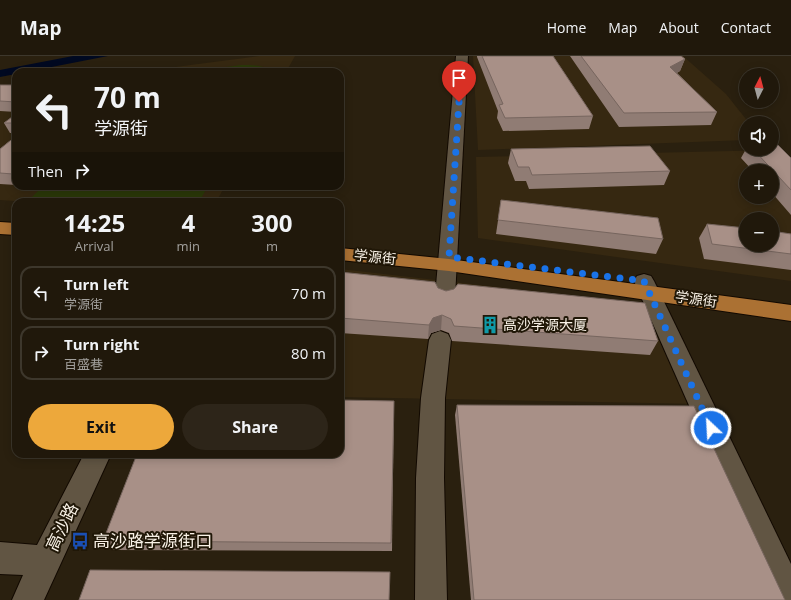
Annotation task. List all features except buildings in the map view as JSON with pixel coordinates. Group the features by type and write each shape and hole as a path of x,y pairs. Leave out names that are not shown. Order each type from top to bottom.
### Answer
{"main road":[{"path":"0,216 12,216"},
{"path":"0,228 12,229"},
{"name":"学源街","path":"344,244 449,261 646,287 791,301"},
{"name":"学源街","path":"344,254 449,261"},
{"name":"学源街","path":"646,287 791,313"}],"street":[{"path":"445,297 449,261 462,56"},
{"path":"646,287 791,599"},
{"path":"431,600 430,471 433,398 440,340"},
{"name":"高沙路","path":"28,600 45,561 96,458"},
{"path":"0,558 45,561"}],"shaded area":[{"path":"259,56 295,56 288,68 168,68"},
{"path":"473,56 683,56 726,94 743,116 739,116 739,140 478,150"},
{"path":"12,88 12,190 223,190 218,198 12,198 12,201 0,200 0,90"},
{"path":"779,150 791,163 791,281 478,238 476,157 739,151 739,156 779,156"},
{"name":"高沙学源大厦","path":"344,269 654,305 700,404 344,397"}],"green space":[{"path":"254,65 265,68 219,68"},
{"path":"39,190 206,190 201,198 31,198"}],"water":[{"path":"73,56 108,56 46,68 12,68 12,75 0,77 0,70"}],"place":[{"name":"高沙学源大厦","path":"490,325"},
{"name":"高沙路学源街口","path":"80,541"}],"route":[{"path":"459,102 449,257 644,281 711,428"}]}
